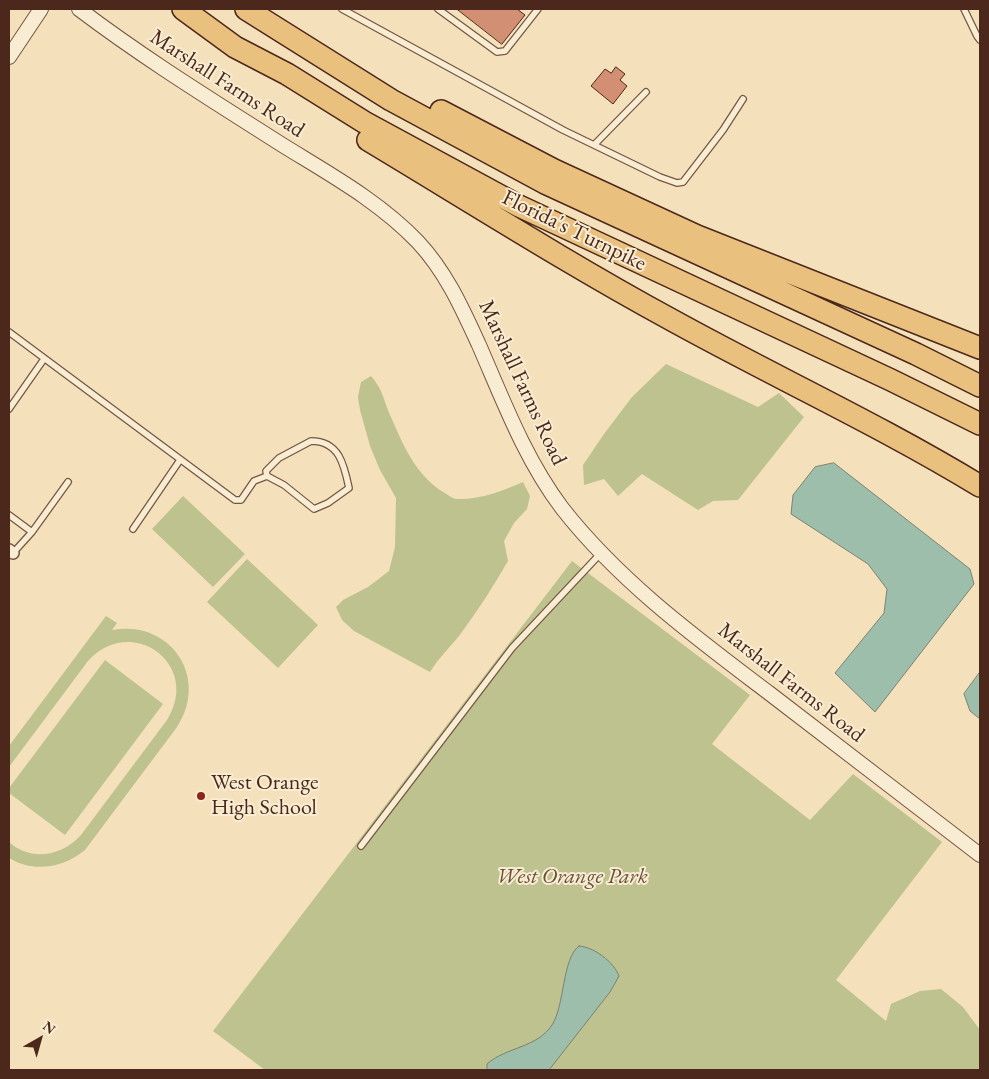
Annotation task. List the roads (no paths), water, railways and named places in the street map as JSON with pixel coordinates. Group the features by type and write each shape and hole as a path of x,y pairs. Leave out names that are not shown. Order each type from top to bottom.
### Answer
{"highway":[{"name":"Florida's Turnpike","path":"184,9 234,47 287,74 364,122 519,206 980,424"},
{"name":"Florida's Turnpike","path":"247,9 390,100 545,182 907,350 980,386"},
{"path":"247,9 333,51 431,106 563,174 697,236 980,348"},
{"path":"234,47 288,91 548,250 671,320 933,458 980,486"},
{"path":"798,386 928,464 980,502"}],"street":[{"path":"9,57 41,9"},
{"name":"Marshall Farms Road","path":"79,9 122,42 184,83 364,196 418,242 440,269 456,295 522,441 543,479 562,507 600,552 648,598 980,855"}],"lane":[{"path":"342,9 563,130 660,177 677,183 683,182 723,130 743,99"},
{"path":"438,9 497,52 505,51 538,9"},
{"path":"964,9 980,40"},
{"path":"594,145 646,92"},
{"path":"9,332 235,500 241,500 254,481 266,476 284,485 314,509 328,503 349,488 344,465 334,448 320,441 311,441 279,458 266,471 266,476"},
{"path":"9,409 44,359"},
{"path":"133,529 180,460"},
{"path":"11,551 32,532 68,482"},
{"path":"9,515 32,532"},
{"path":"361,846 512,648 600,552"}],"place":[{"name":"West Orange High School","path":"201,796"}],"park label":[{"name":"West Orange Park","path":"572,877"}]}
